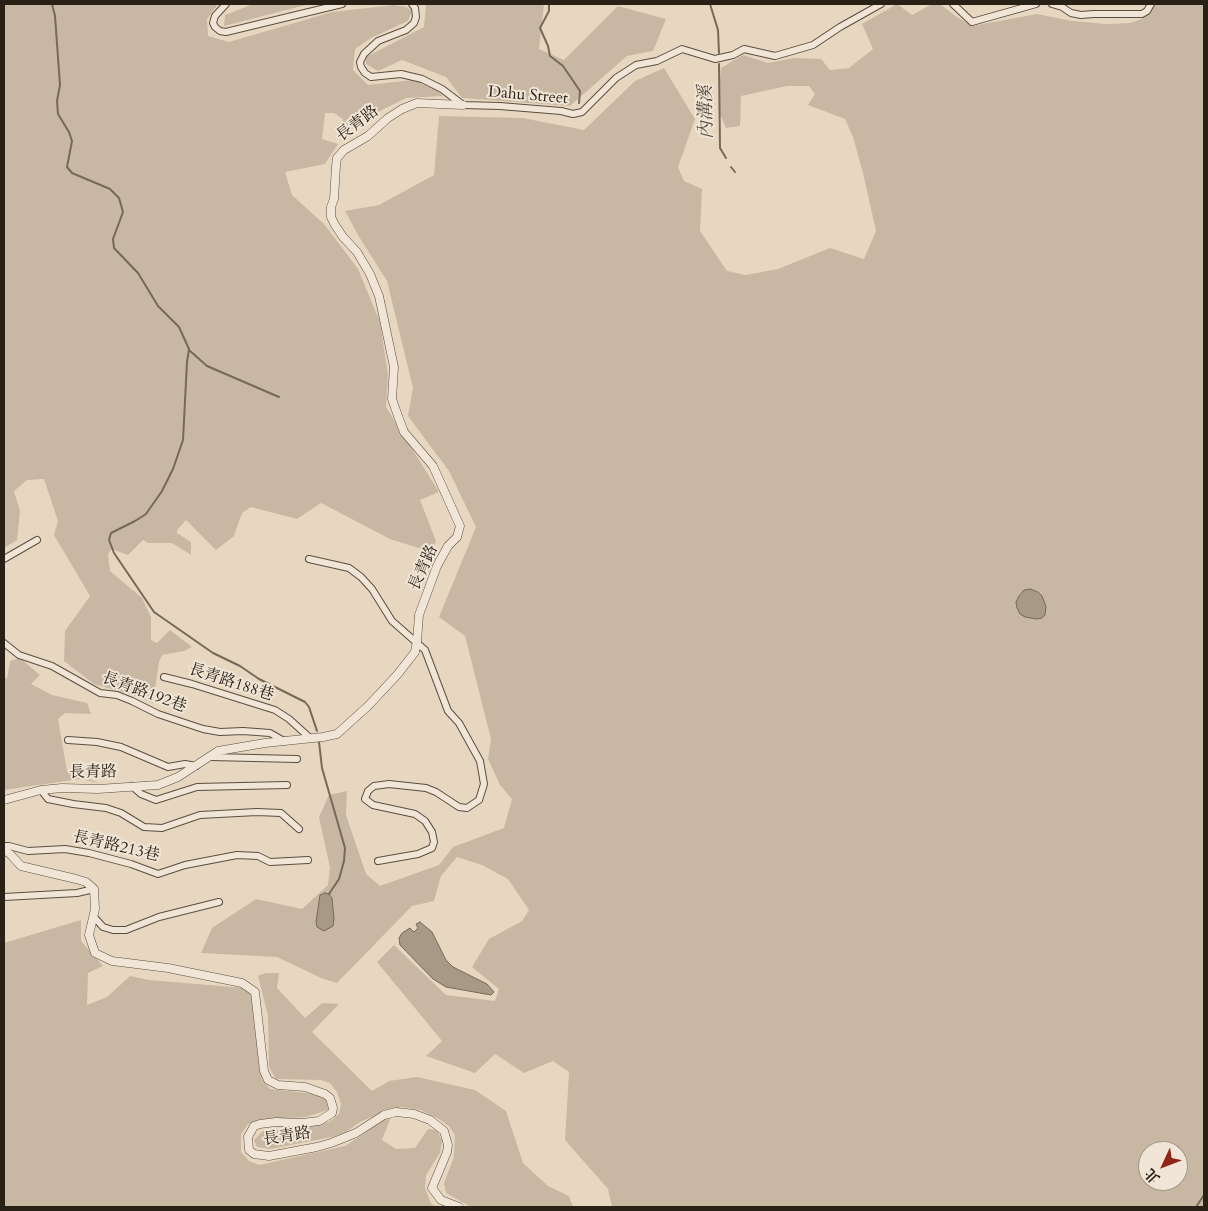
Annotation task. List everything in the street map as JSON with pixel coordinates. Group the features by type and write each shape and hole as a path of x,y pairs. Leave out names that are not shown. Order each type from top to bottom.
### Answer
{"street":[{"path":"226,4 215,16 215,27 220,32 342,4"},
{"path":"412,4 415,8 416,17 414,23 406,30 378,41 364,54 360,62 361,67 365,74 371,77 401,74 422,79 463,105"},
{"name":"Dahu Street","path":"463,105 500,106 561,111 573,114 582,112 616,78 636,65 657,61 682,49 716,59 733,55 744,49 775,56 814,45 840,27 881,4"},
{"path":"953,4 972,22 1036,4"},
{"path":"1052,4 1062,7 1071,13 1081,15 1142,14 1147,11 1151,4"},
{"name":"長青路","path":"4,800 41,790 162,784 196,766 218,751 337,734 350,724 379,695 415,652 419,615 437,566 448,546 457,537 460,526 433,466 404,432 392,399 394,367 378,296 370,274 357,252 335,226 331,217 331,207 334,199 336,166 338,158 344,150 368,136 388,118 402,109 417,103 463,105"},
{"path":"4,559 37,540"},
{"path":"309,559 349,568 372,589 392,621 424,650 448,711 459,723 480,761 484,784 479,800 467,808 459,807 436,792 426,788 389,784 374,786 368,791 365,799 373,805 415,814 425,821 432,832 434,842 432,848 418,854 378,861"},
{"name":"長青路192巷","path":"4,643 19,655 52,666 100,693 117,695 158,714 203,729 220,732 270,733 284,741"},
{"name":"長青路188巷","path":"164,677 200,686 275,710 289,719 310,738"},
{"path":"68,740 97,742 121,747 168,767 185,764 196,766"},
{"path":"211,757 297,759"},
{"path":"132,786 140,794 156,800 197,787 288,785"},
{"path":"41,790 48,799 106,808 122,813 144,827 162,828 200,815 257,812 281,813 299,829"},
{"name":"長青路213巷","path":"4,846 28,851 65,849 89,852 158,874 185,865 237,856 258,856 270,862 308,860"},
{"path":"4,850 21,866 86,882 94,890"},
{"path":"4,897 78,893 94,890"},
{"name":"長青路","path":"94,890 94,917 90,929 91,945 94,953 112,961 168,968 242,983 249,987 255,992 264,1071 268,1080 278,1085 305,1087 325,1094 330,1098 333,1108 332,1113 319,1121 302,1123 276,1122 254,1126 248,1137 249,1150 254,1154 268,1156 317,1147 356,1133 384,1114 396,1112 414,1114 430,1120 444,1131 448,1152 432,1188 441,1200 460,1207"},
{"path":"94,917 103,927 113,930 126,930 159,917 219,902"}],"shaded area":[{"path":"4,4 218,4 207,19 208,36 229,42 332,12 394,5 406,7 412,11 408,21 371,38 355,49 353,70 368,85 413,80 438,91 443,96 406,98 342,130 343,119 334,113 325,113 322,139 338,144 325,164 285,172 292,195 325,225 358,269 380,322 388,375 386,407 439,492 420,500 436,541 431,552 390,539 321,503 297,519 251,507 242,513 234,536 216,550 186,520 177,530 177,533 191,542 191,555 172,543 148,543 143,540 128,555 112,549 108,554 110,571 142,598 151,617 151,640 157,643 170,630 192,647 184,651 162,655 159,662 153,703 94,684 64,661 65,631 90,596 54,535 58,521 44,479 27,480 14,491 20,511 17,540 4,548"},
{"path":"253,4 310,4 224,26 225,15"},
{"path":"426,4 544,4 539,49 564,60 618,6 666,19 653,51 627,56 570,106 462,98 446,77 402,60 378,71 366,64 366,57 424,27"},
{"path":"897,4 912,15 932,4 940,4 972,26 1037,14 1072,21 1107,24 1130,23 1144,18 1149,4 1204,4 1204,1207 612,1207 608,1189 565,1140 569,1072 553,1061 524,1073 495,1054 475,1073 426,1056 442,1041 377,962 394,945 446,995 495,1001 499,989 472,967 489,939 522,921 529,910 508,879 482,865 457,857 441,876 434,901 412,906 337,983 321,978 277,957 201,953 212,928 256,899 302,909 328,885 330,868 319,817 329,795 347,791 346,815 366,874 380,886 439,865 453,847 504,828 512,799 500,785 488,759 491,739 465,636 439,617 476,527 449,471 408,416 413,388 387,281 345,211 379,205 434,175 439,116 523,118 584,130 635,81 664,68 695,119 678,167 684,181 702,189 700,231 727,271 746,275 778,269 830,248 864,259 876,231 863,173 853,137 845,119 808,105 815,94 809,86 787,86 741,96 740,126 726,128 718,109 721,68 743,55 768,63 794,58 821,59 830,70 849,68 873,49 862,24"},
{"path":"1030,589 1042,596 1046,606 1045,615 1042,618 1025,617 1020,614 1017,608 1016,602 1019,596 1024,590"},
{"path":"20,658 40,675 31,684 52,695 87,703 91,714 65,713 58,719 67,771 99,783 79,779 4,790 4,676 7,679 10,661"},
{"path":"329,894 332,898 334,919 333,926 324,931 317,927 316,922 320,895"},
{"path":"81,920 81,941 103,966 88,973 87,1005 107,997 130,976 149,980 244,988 253,994 260,1069 263,1081 270,1089 324,1095 328,1100 328,1110 306,1117 260,1120 248,1124 241,1134 241,1152 249,1161 259,1165 345,1146 380,1120 391,1117 382,1140 396,1149 415,1148 428,1129 437,1130 442,1141 440,1153 426,1175 425,1188 431,1204 437,1207 4,1207 4,943"},
{"path":"420,922 432,932 446,960 453,967 487,984 494,992 491,995 446,987 433,979 400,945 399,938 402,933 410,928 414,932 418,928 416,924"},
{"path":"265,973 279,973 277,988 305,1018 322,1003 339,1004 312,1032 372,1091 389,1081 417,1077 475,1090 506,1111 523,1163 548,1186 569,1196 573,1207 471,1207 446,1193 444,1183 454,1157 455,1135 449,1126 420,1110 402,1107 386,1111 360,1122 346,1132 332,1137 270,1149 257,1147 254,1140 263,1131 329,1122 339,1114 341,1104 337,1092 330,1083 321,1080 276,1079 269,1067 268,1016 258,976"}],"waterway":[{"path":"52,4 55,16 60,85 57,101 58,114 72,141 67,167 72,173 110,189 119,198 123,212 113,239 114,248 138,273 158,306 179,327 189,349 183,440 173,469 162,491 146,514 111,533 109,540 114,553 154,612 213,653 305,702 309,707 317,731"},
{"path":"549,4 549,11 540,28 550,56 563,66 580,91 579,103"},
{"name":"內溝溪","path":"710,4 718,30 719,53"},
{"name":"內溝溪","path":"719,64 720,148 726,158"},
{"name":"內溝溪","path":"731,167 735,172"},
{"path":"189,350 207,366 279,397"},
{"path":"319,742 322,768 345,848 339,879 329,894"},
{"path":"1196,1207 1204,1195"}]}
